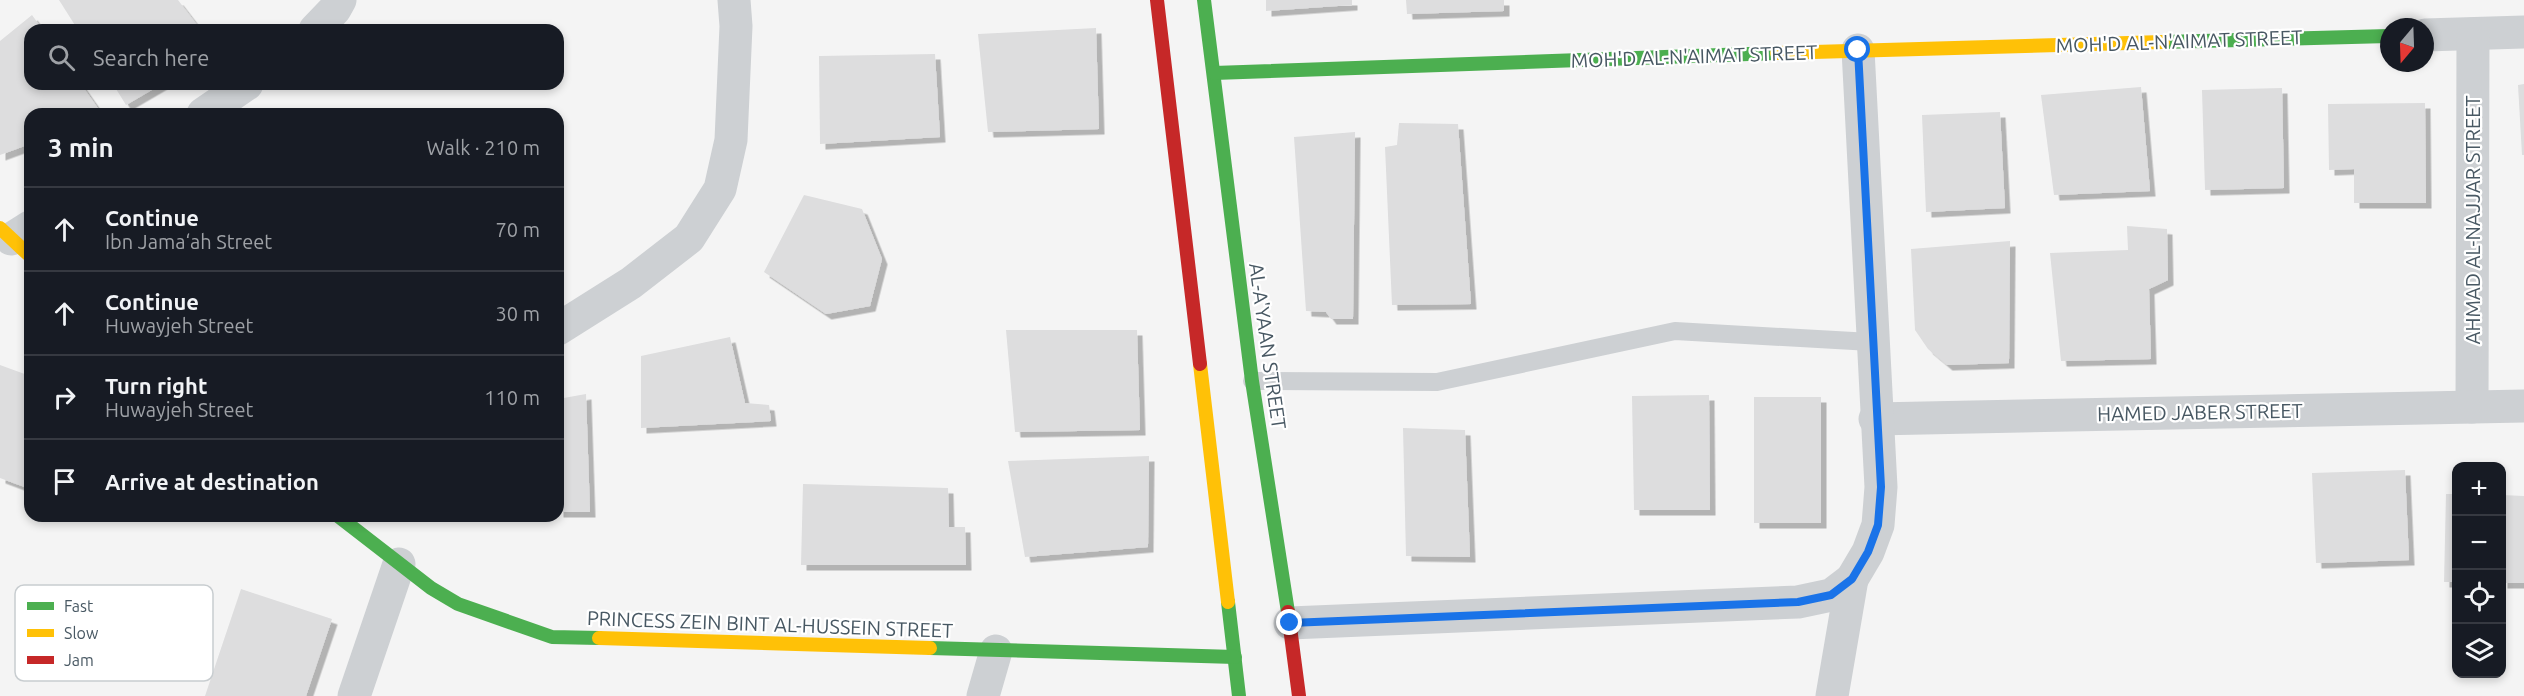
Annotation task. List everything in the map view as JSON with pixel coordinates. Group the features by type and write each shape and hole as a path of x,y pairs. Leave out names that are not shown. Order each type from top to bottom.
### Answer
{"street":[{"path":"321,24 340,0"},
{"path":"564,325 631,283 689,238 720,189 731,140 736,26 734,0"},
{"path":"1157,0 1239,696"},
{"name":"AL-A'YAAN STREET","path":"1204,0 1252,381 1290,623 1299,696"},
{"path":"2434,35 2524,32"},
{"name":"AHMAD AL-NAJJAR STREET","path":"2472,407 2473,34"},
{"name":"MOH'D AL-N'AIMAT STREET","path":"1214,73 1858,50 2380,36"},
{"path":"1832,696 1852,579 1868,552 1878,525 1881,487 1875,419 1858,50"},
{"path":"213,108 238,90"},
{"name":"HAMED JABER STREET","path":"1875,419 2524,406"},
{"name":"PRINCESS ZEIN BINT AL-HUSSEIN STREET","path":"346,522 431,588 458,604 552,637 1235,657"},
{"path":"354,696 399,564"},
{"path":"1290,623 1798,602 1831,595 1852,579"},
{"path":"983,696 996,651"}],"lane":[{"path":"1252,381 1437,382 1675,331 1871,342"}],"building":[{"path":"59,0 178,0 196,24 74,24"},
{"path":"1266,0 1352,0 1352,5 1266,11"},
{"path":"1406,0 1504,0 1504,11 1407,14"},
{"path":"32,15 39,24 24,24 24,90 85,90 98,108 24,108 24,146 0,155 0,41"},
{"path":"1096,28 1099,129 988,132 978,34"},
{"path":"935,54 940,137 820,144 819,56"},
{"path":"2524,84 2524,155 2522,155 2518,85"},
{"path":"2141,87 2150,191 2054,195 2041,95"},
{"path":"2282,88 2284,188 2205,190 2202,90"},
{"path":"117,90 152,90 126,105"},
{"path":"2425,103 2426,203 2354,203 2354,169 2329,170 2328,104"},
{"path":"2000,112 2005,208 1926,212 1922,115"},
{"path":"1399,123 1458,124 1471,304 1392,305 1385,147 1397,145"},
{"path":"1355,132 1353,319 1331,319 1326,312 1306,311 1294,137"},
{"path":"804,195 862,209 882,259 870,306 826,314 764,272"},
{"path":"2127,226 2167,229 2168,280 2149,289 2151,359 2061,361 2050,253 2128,250"},
{"path":"2010,241 2009,363 1947,365 1928,349 1915,330 1911,249"},
{"path":"1006,330 1137,330 1140,430 1015,432"},
{"path":"730,337 745,403 769,405 771,421 641,428 641,356"},
{"path":"0,365 24,374 24,487 0,478"},
{"path":"586,394 590,512 564,512 564,398"},
{"path":"1709,395 1710,510 1634,510 1632,396"},
{"path":"1754,397 1821,397 1821,523 1754,523"},
{"path":"1403,428 1465,430 1470,557 1406,556"},
{"path":"1149,456 1148,547 1025,557 1008,461"},
{"path":"2405,470 2409,560 2316,563 2312,473"},
{"path":"803,484 948,488 949,527 965,527 966,565 801,565"},
{"path":"2446,494 2452,494 2452,582 2444,582"},
{"path":"2506,495 2524,496 2524,583 2506,583"},
{"path":"241,589 332,619 306,696 205,696 210,681 213,681 213,672"}],"traffic: fast":[{"path":"1204,0 1252,381 1288,612"},
{"path":"2163,42 2380,36"},
{"path":"1214,73 1777,53"},
{"path":"346,522 431,588 458,604 552,637 599,638"},
{"path":"1228,602 1239,696"},
{"path":"930,648 1235,657"}],"traffic: slow":[{"path":"1777,53 2163,42"},
{"path":"0,228 24,250"},
{"path":"1200,364 1228,602"},
{"path":"599,638 930,648"}],"traffic: jam":[{"path":"1157,0 1200,364"},
{"path":"1288,612 1299,696"}],"route":[{"path":"1290,623 1798,602 1831,595 1852,579 1868,552 1878,525 1881,487 1875,419 1858,50"}]}
